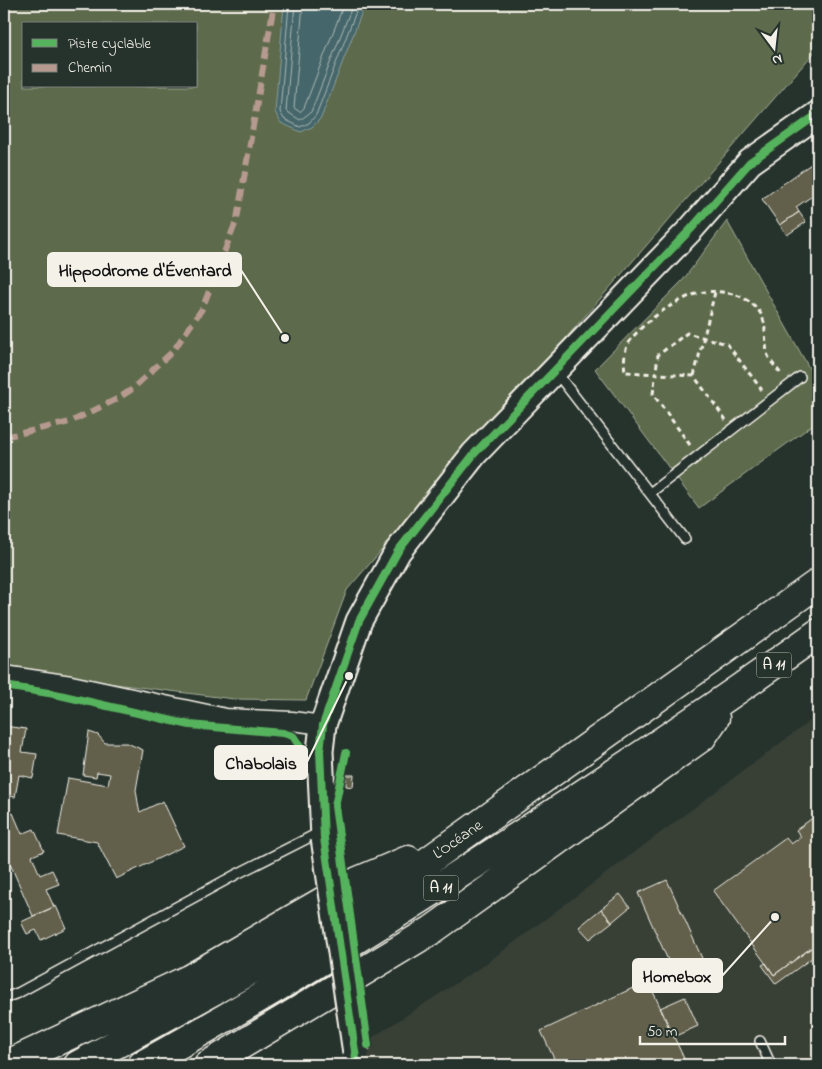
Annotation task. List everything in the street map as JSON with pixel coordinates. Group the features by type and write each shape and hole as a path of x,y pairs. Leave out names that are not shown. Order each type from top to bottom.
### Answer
{"highway":[{"name":"L’Océane","path":"78,1065 304,941 400,880 818,584"},
{"name":"L’Océane","path":"142,1065 233,1015 411,907 730,696 818,633"},
{"path":"208,1065 387,958 526,865 702,738 730,696"},
{"path":"6,1065 189,978 358,881 462,836"}],"street":[{"path":"357,1059 324,834 320,751 323,725 359,621 398,551 474,454 691,229 750,162 818,114"},
{"path":"4,675 71,685 226,718 292,720 323,725"}],"lane":[{"path":"555,371 685,539"},
{"path":"650,493 800,376"},
{"path":"4,998 18,993 237,874 324,834"},
{"path":"760,1041 771,1065"}],"path":[{"path":"694,376 625,372 626,348 637,332 662,311 683,298 704,292 715,292 744,298 757,308 765,321 767,354 789,385"},
{"path":"694,376 715,292"},
{"path":"698,456 653,394 658,355 687,333 727,344 770,400"},
{"path":"694,376 732,429"}],"shaded area":[{"path":"818,715 818,1065 330,1065 484,965"}],"green space":[{"path":"4,4 818,4 818,48 347,590 306,700 234,699 4,670"},
{"path":"727,221 818,384 818,421 699,508 595,369 683,280"}],"water":[{"path":"284,4 365,4 321,118 312,127 301,132 281,123 275,112"}],"building":[{"path":"818,159 818,192 796,207 799,212 780,225 762,199"},
{"path":"799,212 806,222 787,235 780,225"},
{"path":"4,726 26,729 22,752 37,754 33,778 19,775 15,797 4,795"},
{"path":"89,732 98,735 105,743 127,743 143,750 136,790 140,812 163,801 184,846 116,879 97,842 58,835 68,778 108,785 110,774 97,772 96,777 83,775"},
{"path":"346,775 354,775 353,787 346,786"},
{"path":"13,813 22,834 34,829 44,851 32,856 40,875 52,870 59,884 46,889 54,907 33,916 4,850 4,817"},
{"path":"818,814 818,943 774,975 713,891 786,838 791,844 801,837 796,830"},
{"path":"667,880 709,974 680,987 638,893"},
{"path":"620,894 630,907 612,922 601,909"},
{"path":"56,906 66,928 41,940 36,930 27,934 21,922"},
{"path":"601,909 612,922 590,939 579,927"},
{"path":"811,948 816,955 776,984 762,965 766,963 774,975"},
{"path":"648,981 687,1065 557,1065 541,1031"},
{"path":"685,997 698,1026 673,1037 660,1008"}],"marked path":[{"path":"4,437 70,422 131,390 173,351 202,309 237,219 274,4"}],"cycle path":[{"path":"357,1065 324,838 320,751 323,725 359,621 398,551 474,454 691,229 750,162 818,114"},
{"path":"4,686 55,694 190,725 283,733 293,736 302,750 305,750"},
{"path":"346,753 335,806 368,1045"}],"place":[{"name":"Hippodrome d'Éventard","path":"285,338"},
{"name":"Chabolais","path":"349,676"},
{"name":"Homebox","path":"775,917"}]}
